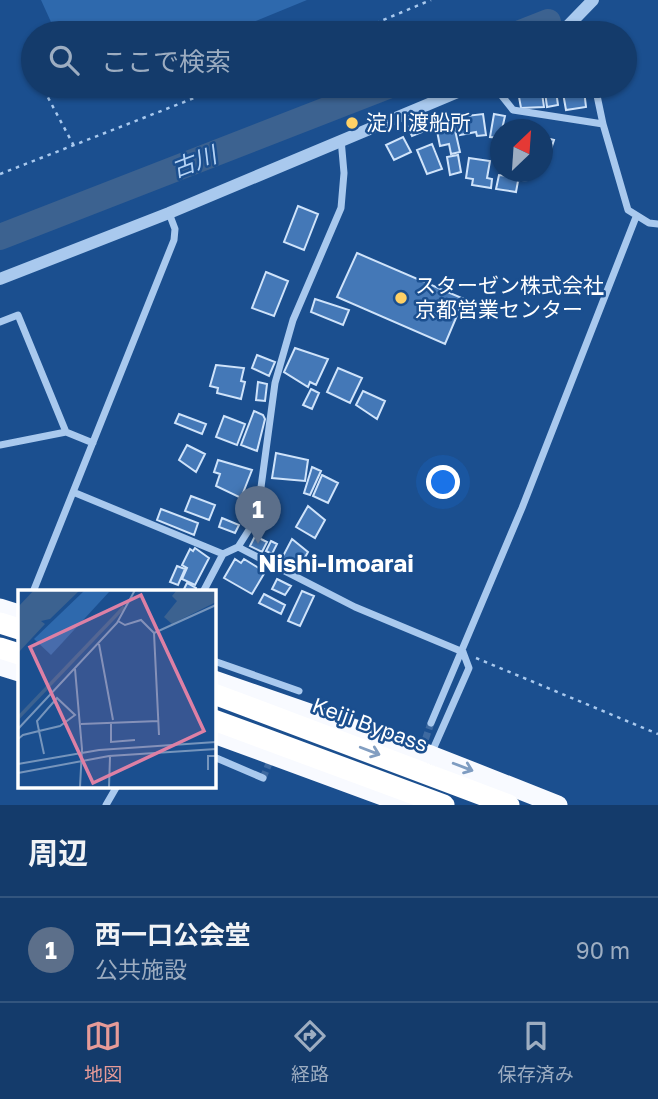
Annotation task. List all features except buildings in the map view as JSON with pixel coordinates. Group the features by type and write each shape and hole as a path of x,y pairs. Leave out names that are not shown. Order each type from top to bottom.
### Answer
{"highway":[{"path":"0,608 18,614"},
{"path":"215,680 431,755 558,805"},
{"name":"Keiji Bypass","path":"215,694 509,805"},
{"path":"215,720 444,805"},
{"path":"215,734 407,805"}],"street":[{"path":"576,21 593,0"},
{"path":"0,279 169,213 442,98"},
{"path":"504,98 513,110 603,124"},
{"path":"598,98 628,210 636,217 658,224"},
{"path":"204,590 223,554 238,547 257,516 275,383 293,320 341,208 344,173 341,139"},
{"path":"34,590 174,240 175,229 169,213"},
{"path":"431,723 463,652 636,217"},
{"path":"0,322 18,314 65,432"},
{"path":"0,445 65,432 93,443"},
{"path":"73,492 223,554"},
{"path":"238,547 355,607 463,652"},
{"path":"431,755 468,668 463,652"},
{"path":"215,661 299,691"},
{"path":"215,757 263,778"},
{"path":"106,805 116,788"}],"path":[{"path":"381,21 431,0"},
{"path":"48,98 74,146"},
{"path":"0,173 195,98"},
{"path":"463,652 658,734"}],"shaded area":[{"path":"41,0 307,0 256,21 51,21"}],"waterway":[{"name":"古川","path":"0,237 357,98"}],"tunnel":[{"path":"422,749 431,723"},
{"path":"263,778 272,756"}],"place":[{"name":"淀川渡船所","path":"352,123"},
{"name":"スターゼン株式会社 京都営業センター","path":"401,298"},
{"name":"西一口公会堂","path":"258,544"}],"district":[{"name":"Nishi-Imoarai","path":"336,564"}]}
